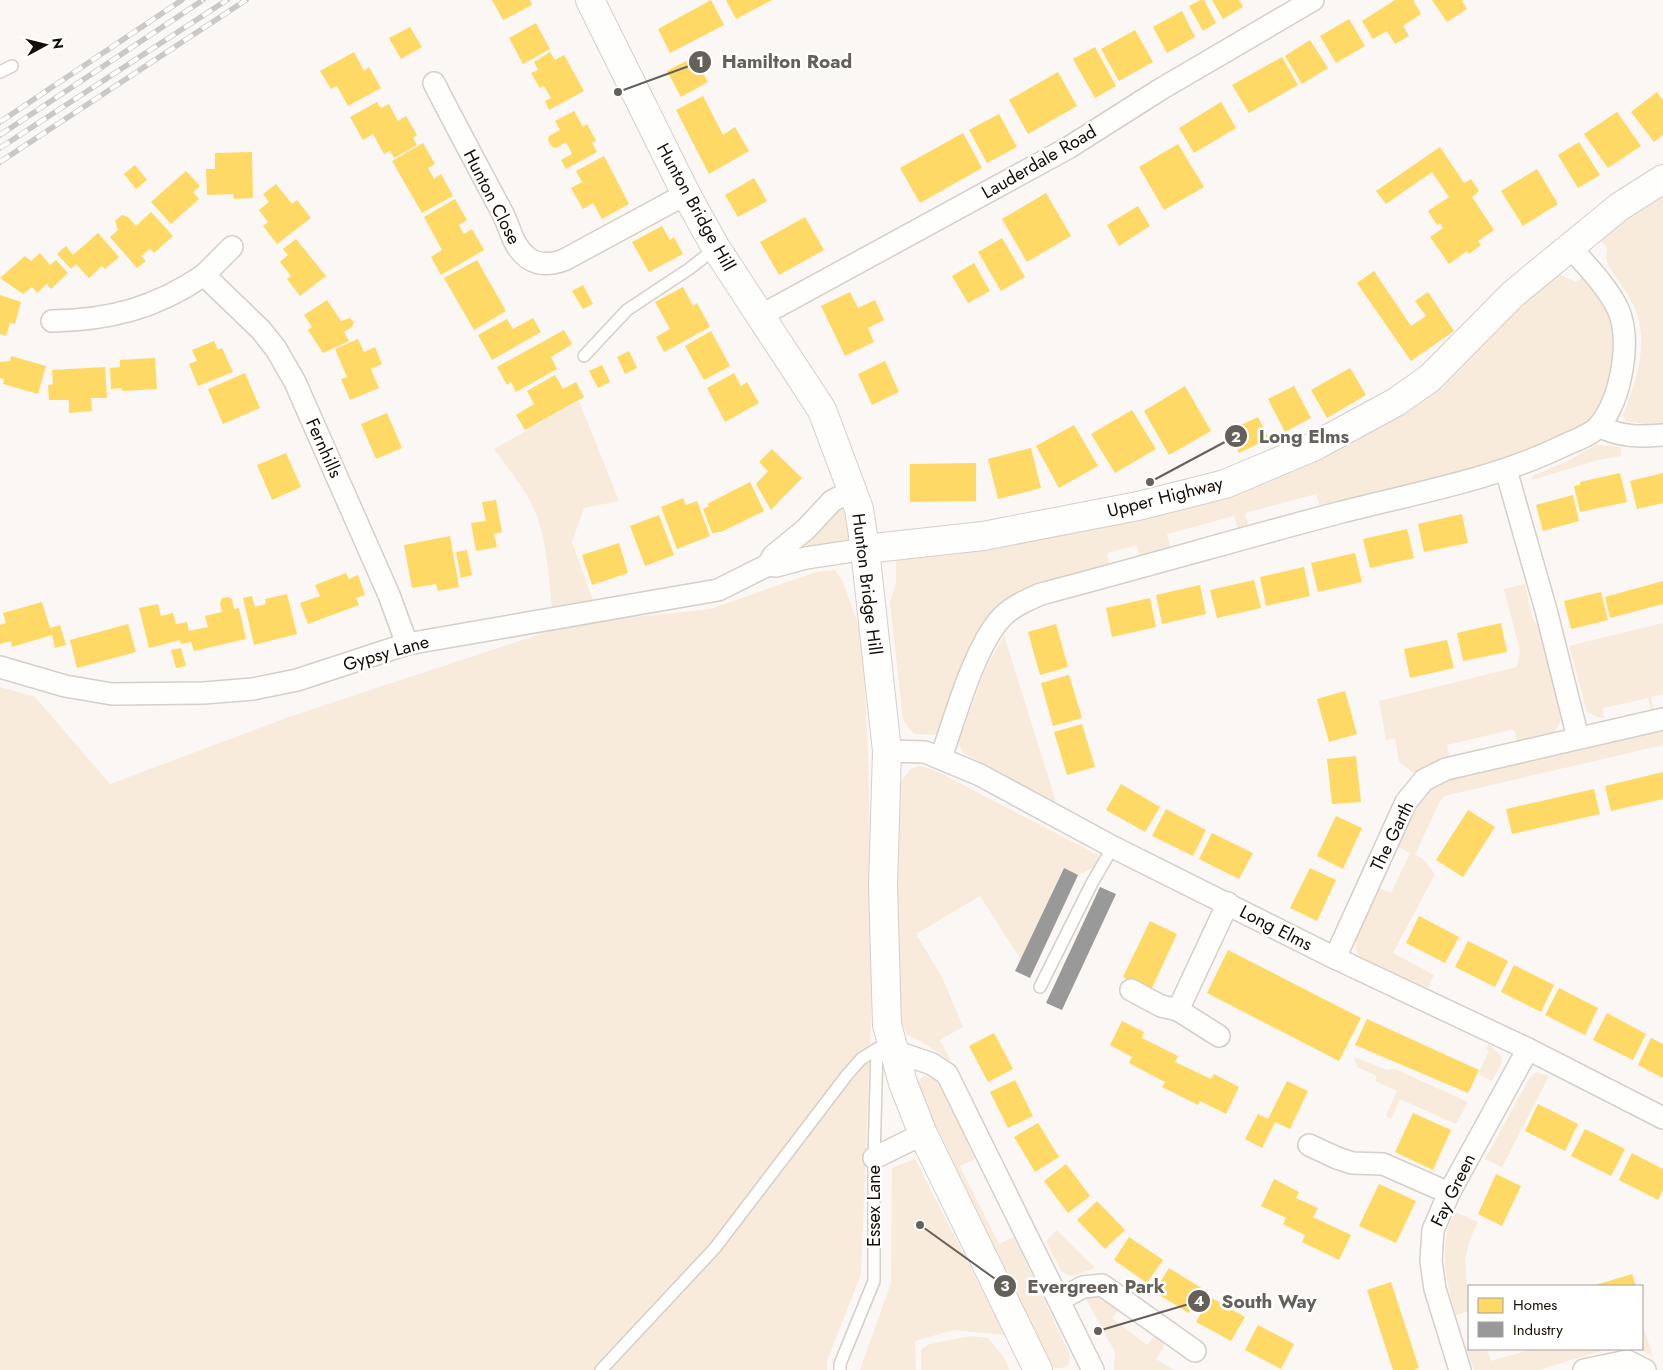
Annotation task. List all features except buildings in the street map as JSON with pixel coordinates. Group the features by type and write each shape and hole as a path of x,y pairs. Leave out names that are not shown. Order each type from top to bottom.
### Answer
{"street":[{"name":"Lauderdale Road","path":"760,316 1068,148 1161,89 1313,0"},
{"name":"Hunton Bridge Hill","path":"596,1 686,194 716,248 822,410 853,490 859,509 865,549 887,751 883,886 887,1042 923,1134 1038,1370"},
{"name":"Hunton Close","path":"434,82 506,219 514,244 530,260 542,264 564,260 686,194"},
{"name":"Upper Highway","path":"865,549 984,536 1138,506 1225,484 1313,447 1396,402 1430,378 1513,294 1619,207 1663,179"},
{"path":"941,758 988,635 1002,617 1019,604 1041,594 1506,470 1560,448 1599,426 1614,400 1623,367 1622,321 1617,308 1601,284 1570,246"},
{"path":"52,321 78,321 121,314 150,306 178,293 204,276 232,247"},
{"name":"Fernhills","path":"204,276 261,330 276,350 294,382 389,594 407,644"},
{"path":"1599,426 1622,435 1640,437 1663,435"},
{"path":"1506,470 1546,610 1578,738"},
{"name":"Gypsy Lane","path":"768,565 773,556 806,529 832,502 853,490"},
{"name":"Gypsy Lane","path":"0,667 65,686 112,694 204,693 253,689 297,680 407,644 718,590 768,565 776,566 806,558 865,549"},
{"name":"The Garth","path":"1335,958 1406,802 1424,780 1446,769 1663,719"},
{"name":"Long Elms","path":"887,751 925,752 980,775 1114,846 1335,958 1528,1049 1663,1118"},
{"path":"1178,1010 1228,903"},
{"path":"1131,990 1161,1006 1178,1010 1219,1036"},
{"path":"887,1042 948,1074 1093,1370"},
{"name":"Fay Green","path":"1460,1370 1436,1289 1431,1261 1433,1230 1449,1193 1528,1049"},
{"path":"874,1158 923,1134"},
{"path":"1309,1145 1340,1150 1352,1163 1383,1164 1449,1193"},
{"path":"1059,1300 1083,1287 1102,1285 1195,1351"},
{"path":"1584,1370 1611,1362 1627,1361 1645,1370"}],"lane":[{"path":"0,72 12,66"},
{"path":"584,356 627,310 689,269 716,248"},
{"path":"1040,987 1092,883 1114,846"},
{"path":"601,1370 715,1248 860,1060 887,1042"},
{"name":"Essex Lane","path":"840,1370 840,1364 874,1281 874,1158 887,1042"}],"shaded area":[{"path":"1663,194 1663,427 1626,421 1623,415 1633,387 1640,358 1640,329 1637,314 1631,300 1608,264 1606,246 1598,238"},
{"path":"1556,273 1576,282 1584,276 1595,286 1614,323 1615,368 1606,397 1592,422 1527,455 1321,510 1316,494 1245,513 1249,530 1239,532 1234,516 1167,534 1171,550 1140,558 1137,545 1107,553 1110,567 1014,599 938,735 914,734 903,720 890,602 896,583 896,562 901,559 926,555 1318,456 1521,305"},
{"path":"579,401 619,501 584,508 572,542 594,603 552,608 546,552 540,525 529,499 494,449"},
{"path":"1596,445 1620,447 1621,456 1598,460 1532,480 1534,475 1566,462"},
{"path":"841,506 846,513 849,523 849,542 807,548 804,540"},
{"path":"835,570 843,582 859,627 863,650 868,753 871,887 871,1022 861,1274 827,1361 827,1370 0,1370 0,687 35,697 110,784 286,718 571,624 710,609 816,572"},
{"path":"1525,584 1532,617 1539,627 1561,720 1558,727 1549,736 1518,744 1514,729 1447,745 1450,760 1417,775 1399,762 1395,738 1386,740 1379,701 1517,667 1520,651 1504,589"},
{"path":"1663,623 1663,694 1651,697 1654,714 1652,714 1648,698 1603,708 1604,718 1587,712 1569,646"},
{"path":"1004,635 1056,802 963,753 958,742 987,666"},
{"path":"1663,727 1663,745 1444,796 1415,855 1422,858 1435,874 1393,953 1434,975 1428,988 1362,960 1356,950 1357,942 1353,939 1376,887 1391,893 1410,853 1395,845 1414,807 1436,785 1446,779"},
{"path":"918,766 932,769 1100,856 1094,867 1078,875 1063,868 1021,960 980,896 916,934 942,977 963,1027 940,1040 951,1061 922,1042 907,1035 902,1023 895,961 899,784 910,770"},
{"path":"1489,1044 1502,1057 1501,1064 1492,1081 1478,1074 1489,1051 1486,1049"},
{"path":"1354,1057 1387,1070 1395,1069 1468,1102 1456,1124 1400,1099 1391,1119 1386,1116 1397,1091 1375,1081 1377,1076 1357,1067"},
{"path":"1536,1072 1549,1076 1502,1167 1485,1159 1529,1079"},
{"path":"925,1076 932,1076 939,1082 975,1159 960,1166 999,1244 1014,1237 1070,1355 1069,1364 1063,1367 1056,1368 1048,1363 917,1088 920,1079"},
{"path":"915,1159 1005,1335 953,1330 915,1341 916,1370 860,1370 891,1283 892,1168"},
{"path":"1455,1212 1478,1222 1469,1242 1465,1260 1468,1311 1456,1315 1445,1263 1446,1237"},
{"path":"1057,1230 1095,1268 1072,1276 1062,1272 1046,1241"},
{"path":"1091,1292 1121,1306 1112,1318 1147,1345 1156,1334 1164,1341 1163,1349 1156,1359 1174,1370 1114,1370 1115,1352 1084,1295"},
{"path":"1643,1326 1653,1356 1641,1350 1643,1350"},
{"path":"971,1336 988,1338 1003,1356 1009,1370 921,1370 921,1350 929,1344"},
{"path":"1468,1346 1468,1350 1487,1350 1491,1361 1530,1350 1604,1350 1539,1370 1474,1370 1466,1347"}],"railway":[{"path":"0,122 182,0"},
{"path":"0,135 203,0"},
{"path":"0,148 227,0"},
{"path":"0,162 246,0"}],"place":[{"name":"Hamilton Road","path":"618,92"},
{"name":"Long Elms","path":"1150,482"},
{"name":"Evergreen Park","path":"920,1225"},
{"name":"South Way","path":"1098,1331"}]}
